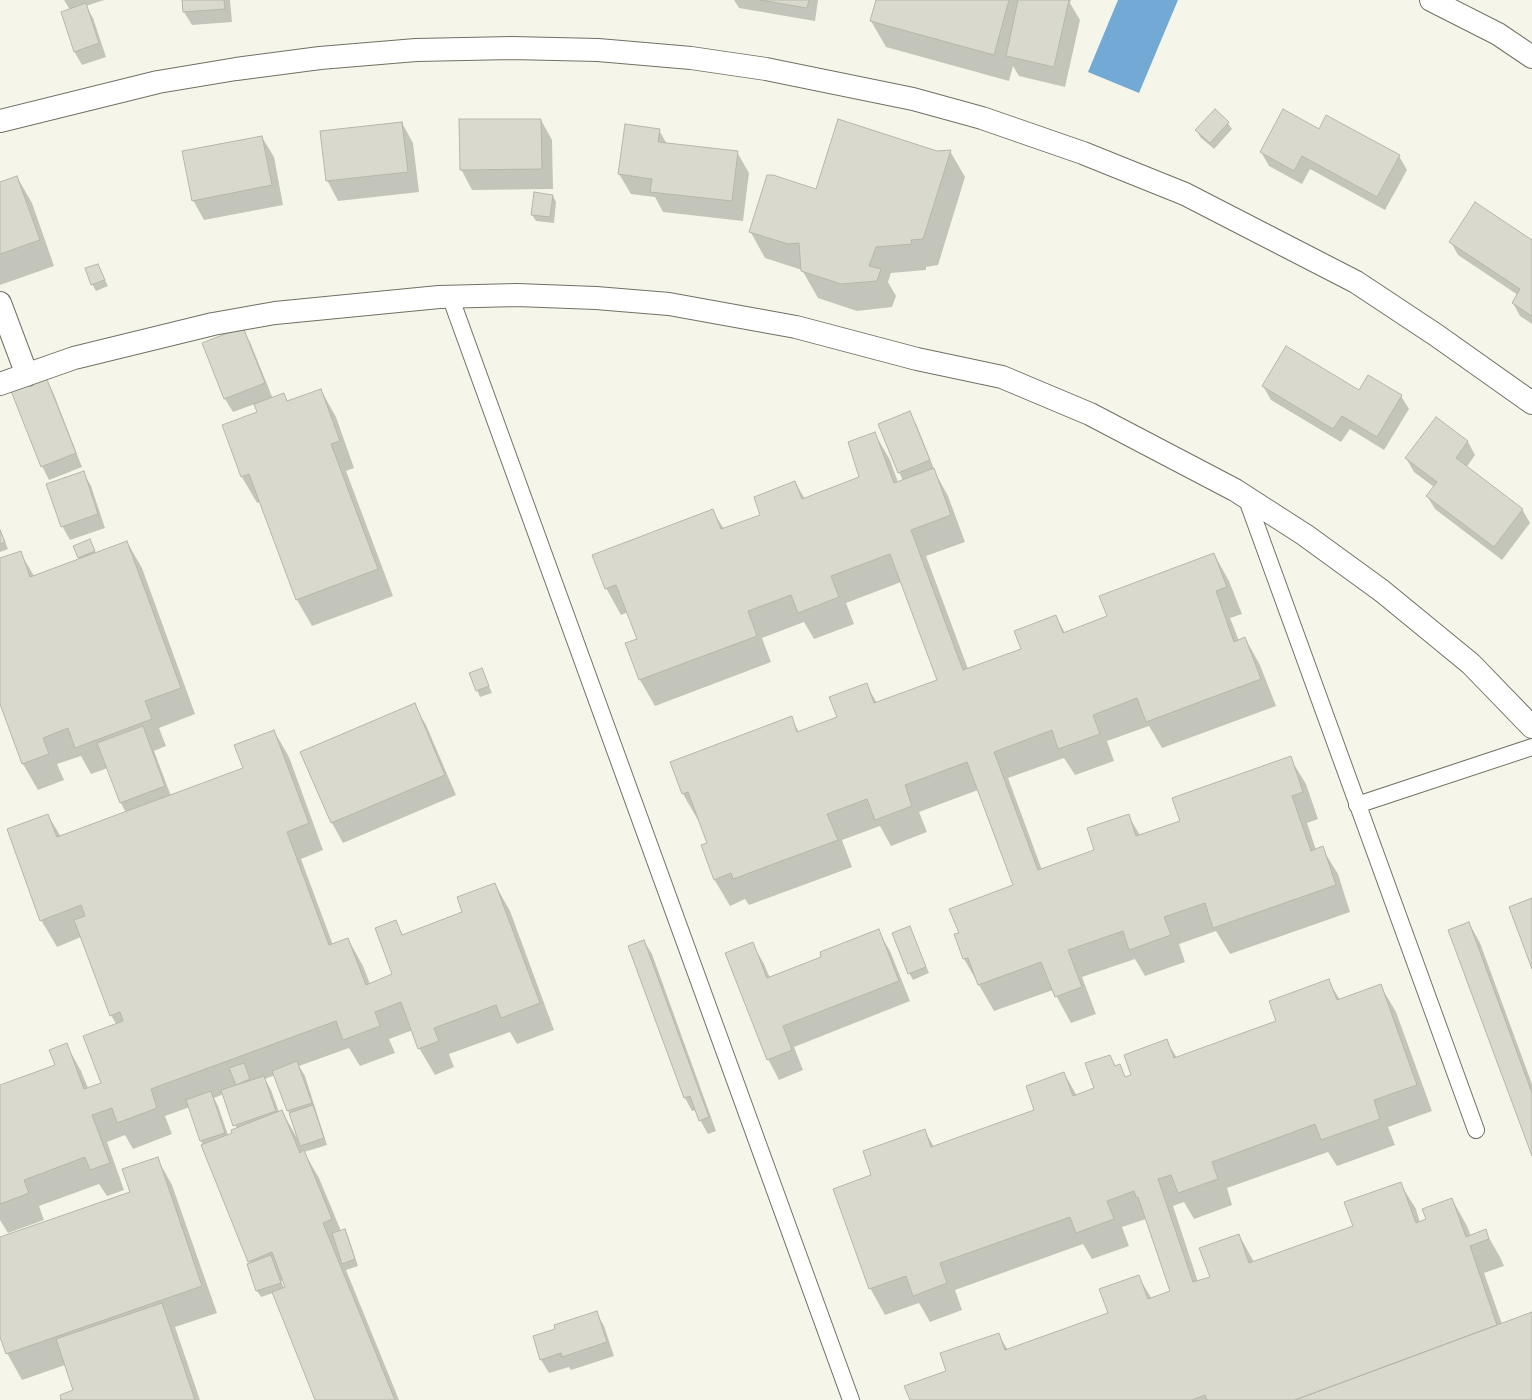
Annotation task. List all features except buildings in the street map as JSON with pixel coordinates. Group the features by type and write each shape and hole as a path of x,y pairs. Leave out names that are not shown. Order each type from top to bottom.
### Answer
{"street":[{"path":"1431,0 1498,34 1532,57"},
{"path":"0,121 158,82 236,68 320,58 416,50 512,48 598,50 691,58 766,68 913,99 982,118 1082,153 1185,194 1356,282 1436,335 1532,404"},
{"path":"0,384 74,358 212,324 267,314 450,296 517,295 580,297 669,304 796,327 917,358 1002,377 1090,414 1246,497 1305,535 1415,617 1471,664 1532,727"},
{"path":"0,303 27,375"}],"lane":[{"path":"450,296 851,1400"},
{"path":"1246,497 1476,1130"},
{"path":"1357,805 1532,747"}],"water":[{"path":"1118,0 1178,0 1139,93 1088,72"}]}
